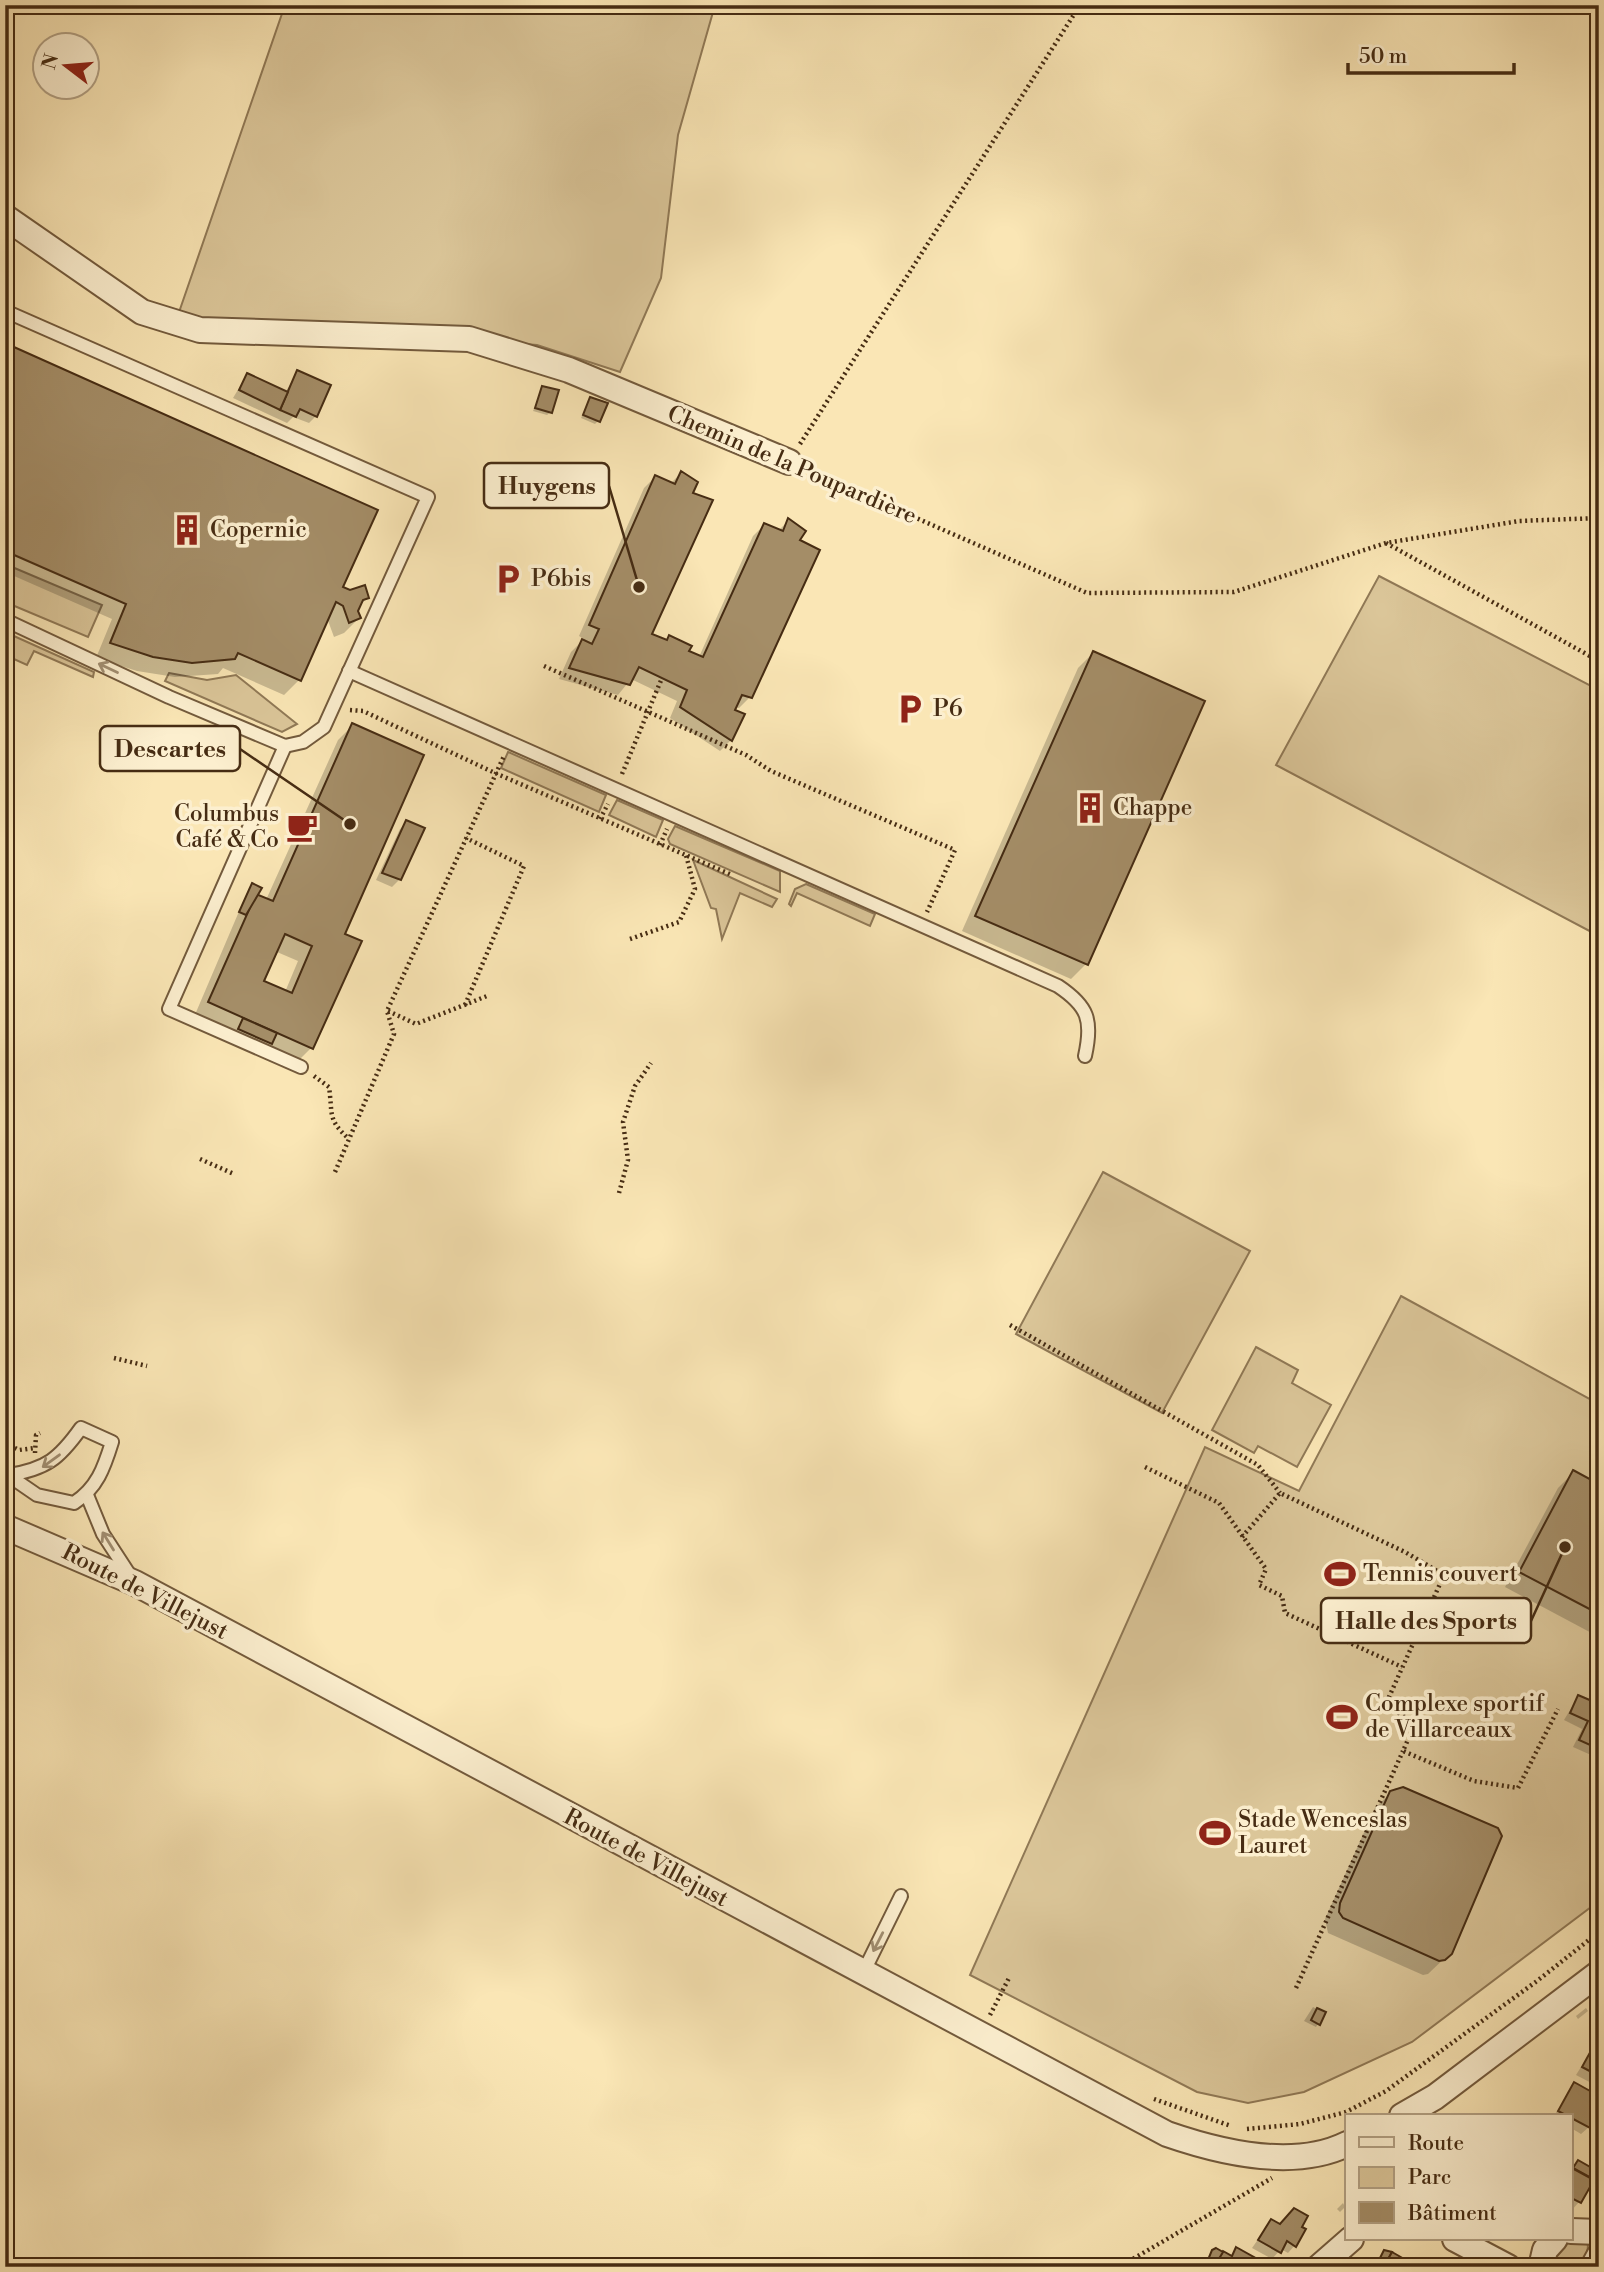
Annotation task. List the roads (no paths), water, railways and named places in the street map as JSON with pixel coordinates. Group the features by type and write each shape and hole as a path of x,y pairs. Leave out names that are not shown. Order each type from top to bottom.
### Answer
{"street":[{"name":"Chemin de la Poupardière","path":"5,217 142,312 200,330 469,339 569,370 789,462"},
{"name":"Route de Villejust","path":"5,1527 135,1583 1167,2134 1215,2150 1264,2157 1343,2152"},
{"path":"1405,2114 1435,2097 1599,1973"},
{"path":"1319,2267 1351,2240"},
{"path":"1457,2240 1508,2267"},
{"path":"1541,2267 1545,2250 1554,2240"},
{"path":"1593,2267 1599,2256"}],"lane":[{"path":"5,312 428,497 324,727 303,742 285,746 169,697 5,620"},
{"path":"349,671 1058,986 1076,998 1088,1018 1090,1035 1085,1056"},
{"path":"285,746 169,1009 301,1067"},
{"path":"81,1428 113,1442 105,1464 88,1495 74,1503 37,1495 7,1474 38,1470 66,1449 81,1428"},
{"path":"88,1495 103,1534 135,1583"},
{"path":"863,1973 901,1896"}],"place":[{"name":"Copernic","path":"187,530"},
{"name":"P6bis","path":"508,579"},
{"name":"Huygens","path":"639,587"},
{"name":"P6","path":"910,709"},
{"name":"Chappe","path":"1090,808"},
{"name":"Descartes","path":"350,824"},
{"name":"Columbus Café & Co","path":"302,827"},
{"name":"Halle des Sports","path":"1565,1547"},
{"name":"Tennis couvert","path":"1340,1574"},
{"name":"Complexe sportif de Villarceaux","path":"1342,1717"},
{"name":"Stade Wenceslas Lauret","path":"1215,1833"}]}
